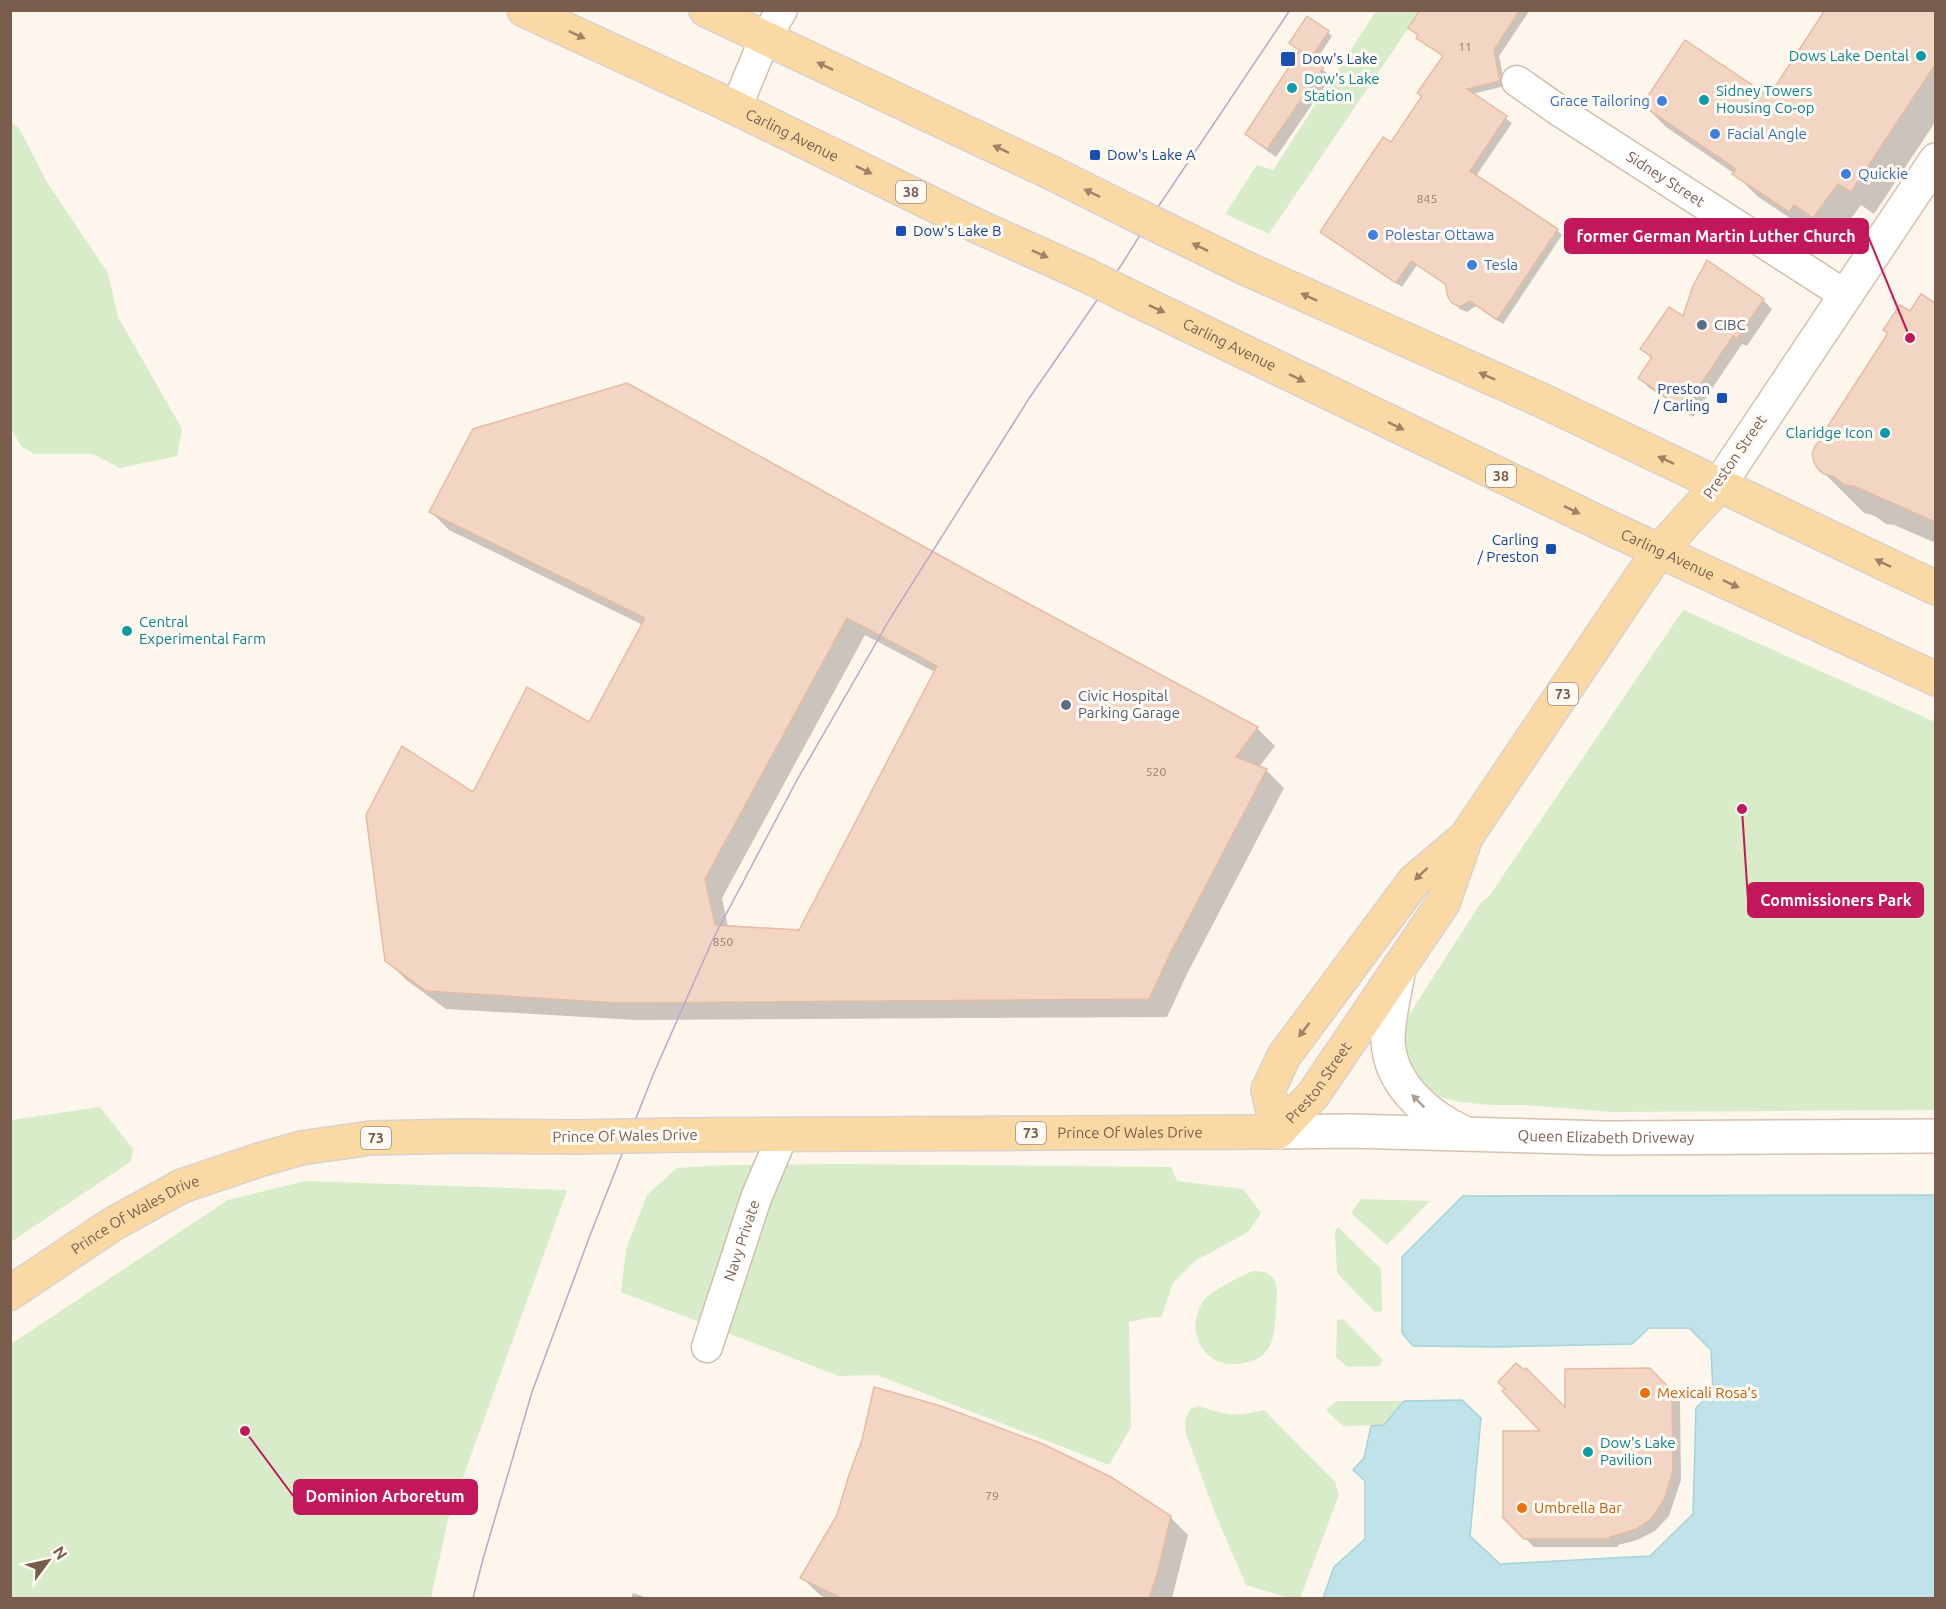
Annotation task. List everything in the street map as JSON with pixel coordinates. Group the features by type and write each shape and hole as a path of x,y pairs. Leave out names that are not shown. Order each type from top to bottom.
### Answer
{"main road":[{"name":"Carling Avenue","path":"524,10 736,108 977,226 1190,324 1260,361 1659,551 1935,679"},
{"path":"706,10 1044,169 1238,265 1541,400 1935,588"},
{"name":"Preston Street","path":"1278,1132 1313,1095 1443,903 1466,837 1659,551 1719,485 1935,160"},
{"name":"Preston Street","path":"1278,1132 1268,1090 1284,1056 1414,881 1466,837"},
{"path":"1399,968 1388,1040 1396,1073 1409,1092 1428,1111 1443,1123 1466,1134"},
{"name":"Queen Elizabeth Driveway","path":"1278,1132 1350,1131 1606,1138 1935,1136"},
{"name":"Prince Of Wales Drive","path":"10,1293 113,1224 182,1186 301,1148 371,1138 1278,1132"}],"street":[{"path":"736,108 765,38 782,10"},
{"name":"Sidney Street","path":"1517,81 1561,112 1845,295"},
{"name":"Navy Private","path":"706,1347 756,1198 783,1134"}],"green space":[{"path":"1376,11 1420,11 1269,234 1225,214 1257,165 1273,170"},
{"path":"10,122 19,128 48,184 108,273 118,317 182,429 177,456 120,468 93,454 34,454 21,446 11,428"},
{"path":"1683,610 1935,722 1935,1110 1611,1112 1525,1105 1491,1105 1460,1102 1441,1097 1423,1085 1410,1068 1404,1034 1410,1013 1480,904 1490,895"},
{"path":"100,1107 133,1149 130,1162 11,1242 11,1120"},
{"path":"725,1165 1171,1167 1177,1181 1243,1189 1261,1213 1248,1232 1195,1261 1173,1283 1161,1318 1153,1317 1129,1322 1131,1427 1109,1465 877,1375 839,1376 621,1292 626,1249 647,1195 677,1168"},
{"path":"305,1181 567,1190 448,1519 431,1598 11,1598 11,1344 228,1200"},
{"path":"1361,1199 1430,1201 1387,1245 1351,1213"},
{"path":"1338,1227 1381,1269 1382,1311 1375,1312 1337,1273 1335,1231"},
{"path":"1252,1271 1268,1274 1276,1285 1276,1317 1273,1337 1265,1353 1258,1358 1235,1364 1223,1363 1205,1351 1199,1342 1196,1320 1199,1309 1205,1299 1214,1292"},
{"path":"1343,1319 1382,1359 1380,1366 1348,1367 1336,1357 1337,1320"},
{"path":"1337,1401 1404,1401 1384,1425 1343,1426 1326,1410"},
{"path":"1199,1406 1231,1414 1264,1410 1335,1482 1339,1495 1300,1598 1289,1598 1246,1585 1215,1513 1186,1434 1185,1421 1190,1409"}],"water":[{"path":"1935,1195 1935,1598 1323,1598 1334,1567 1365,1539 1365,1481 1353,1470 1364,1458 1371,1426 1384,1425 1404,1401 1462,1400 1481,1418 1470,1536 1500,1564 1650,1556 1693,1514 1696,1408 1713,1391 1711,1350 1689,1328 1649,1328 1632,1344 1493,1347 1413,1346 1402,1333 1402,1257 1463,1196"}],"building":[{"path":"1420,10 1520,10 1494,50 1500,81 1467,89 1507,116 1470,171 1558,229 1497,320 1470,301 1460,307 1452,303 1445,284 1411,261 1396,283 1320,232 1383,137 1391,142 1422,96 1417,93 1443,56 1416,38 1418,35 1408,28"},
{"path":"1825,10 1935,10 1935,65 1851,192 1838,184 1813,218 1794,205 1789,212 1732,174 1736,169 1642,105 1685,40 1769,96"},
{"path":"1307,16 1329,31 1311,58 1289,43"},
{"name":"Dow's Lake Station","path":"1300,50 1324,67 1267,149 1245,134"},
{"name":"CIBC","path":"1707,260 1764,299 1737,339 1733,336 1684,409 1638,378 1652,357 1640,349 1669,307 1683,316 1693,286"},
{"name":"Claridge Icon","path":"1921,294 1935,303 1935,522 1824,474 1818,469 1812,454 1815,446 1831,428 1828,426 1888,333 1883,330 1900,305 1910,311"},
{"name":"Civic Hospital Parking Garage","path":"627,383 979,577 1258,727 1236,757 1267,769 1170,954 1149,999 617,1003 426,991 385,961 366,815 402,746 473,792 527,687 589,722 645,618 429,512 473,429","holes":["847,618 937,666 799,930 715,925 705,879"]},
{"name":"Dow's Lake Pavilion","path":"1516,1363 1524,1370 1526,1368 1565,1407 1565,1369 1650,1368 1672,1391 1673,1471 1664,1500 1651,1519 1637,1529 1609,1539 1524,1539 1503,1518 1503,1431 1540,1431 1502,1391 1505,1389 1498,1382"},
{"path":"874,1387 941,1406 1043,1444 1111,1477 1171,1516 1149,1599 843,1599 800,1578 837,1515 862,1440"}],"tram line":[{"path":"473,1598 532,1392 653,1075 713,939 797,780 891,617 1030,397 1122,264 1290,10"}],"place":[{"name":"Dows Lake Dental","path":"1921,56"},
{"name":"Dow's Lake","path":"1288,59"},
{"name":"Dow's Lake Station","path":"1292,88"},
{"name":"Sidney Towers Housing Co-op","path":"1704,100"},
{"name":"Grace Tailoring","path":"1662,101"},
{"name":"Facial Angle","path":"1715,134"},
{"name":"Dow's Lake A","path":"1095,155"},
{"name":"Quickie","path":"1846,174"},
{"name":"Dow's Lake B","path":"901,231"},
{"name":"Polestar Ottawa","path":"1373,235"},
{"name":"Tesla","path":"1472,265"},
{"name":"CIBC","path":"1702,325"},
{"name":"former German Martin Luther Church","path":"1910,338"},
{"name":"Preston / Carling","path":"1722,398"},
{"name":"Claridge Icon","path":"1885,433"},
{"name":"Carling / Preston","path":"1551,549"},
{"name":"Central Experimental Farm","path":"127,631"},
{"name":"Civic Hospital Parking Garage","path":"1066,705"},
{"name":"Commissioners Park","path":"1742,809"},
{"name":"Mexicali Rosa's","path":"1645,1393"},
{"name":"Dominion Arboretum","path":"245,1431"},
{"name":"Dow's Lake Pavilion","path":"1588,1452"},
{"name":"Umbrella Bar","path":"1522,1508"}]}
